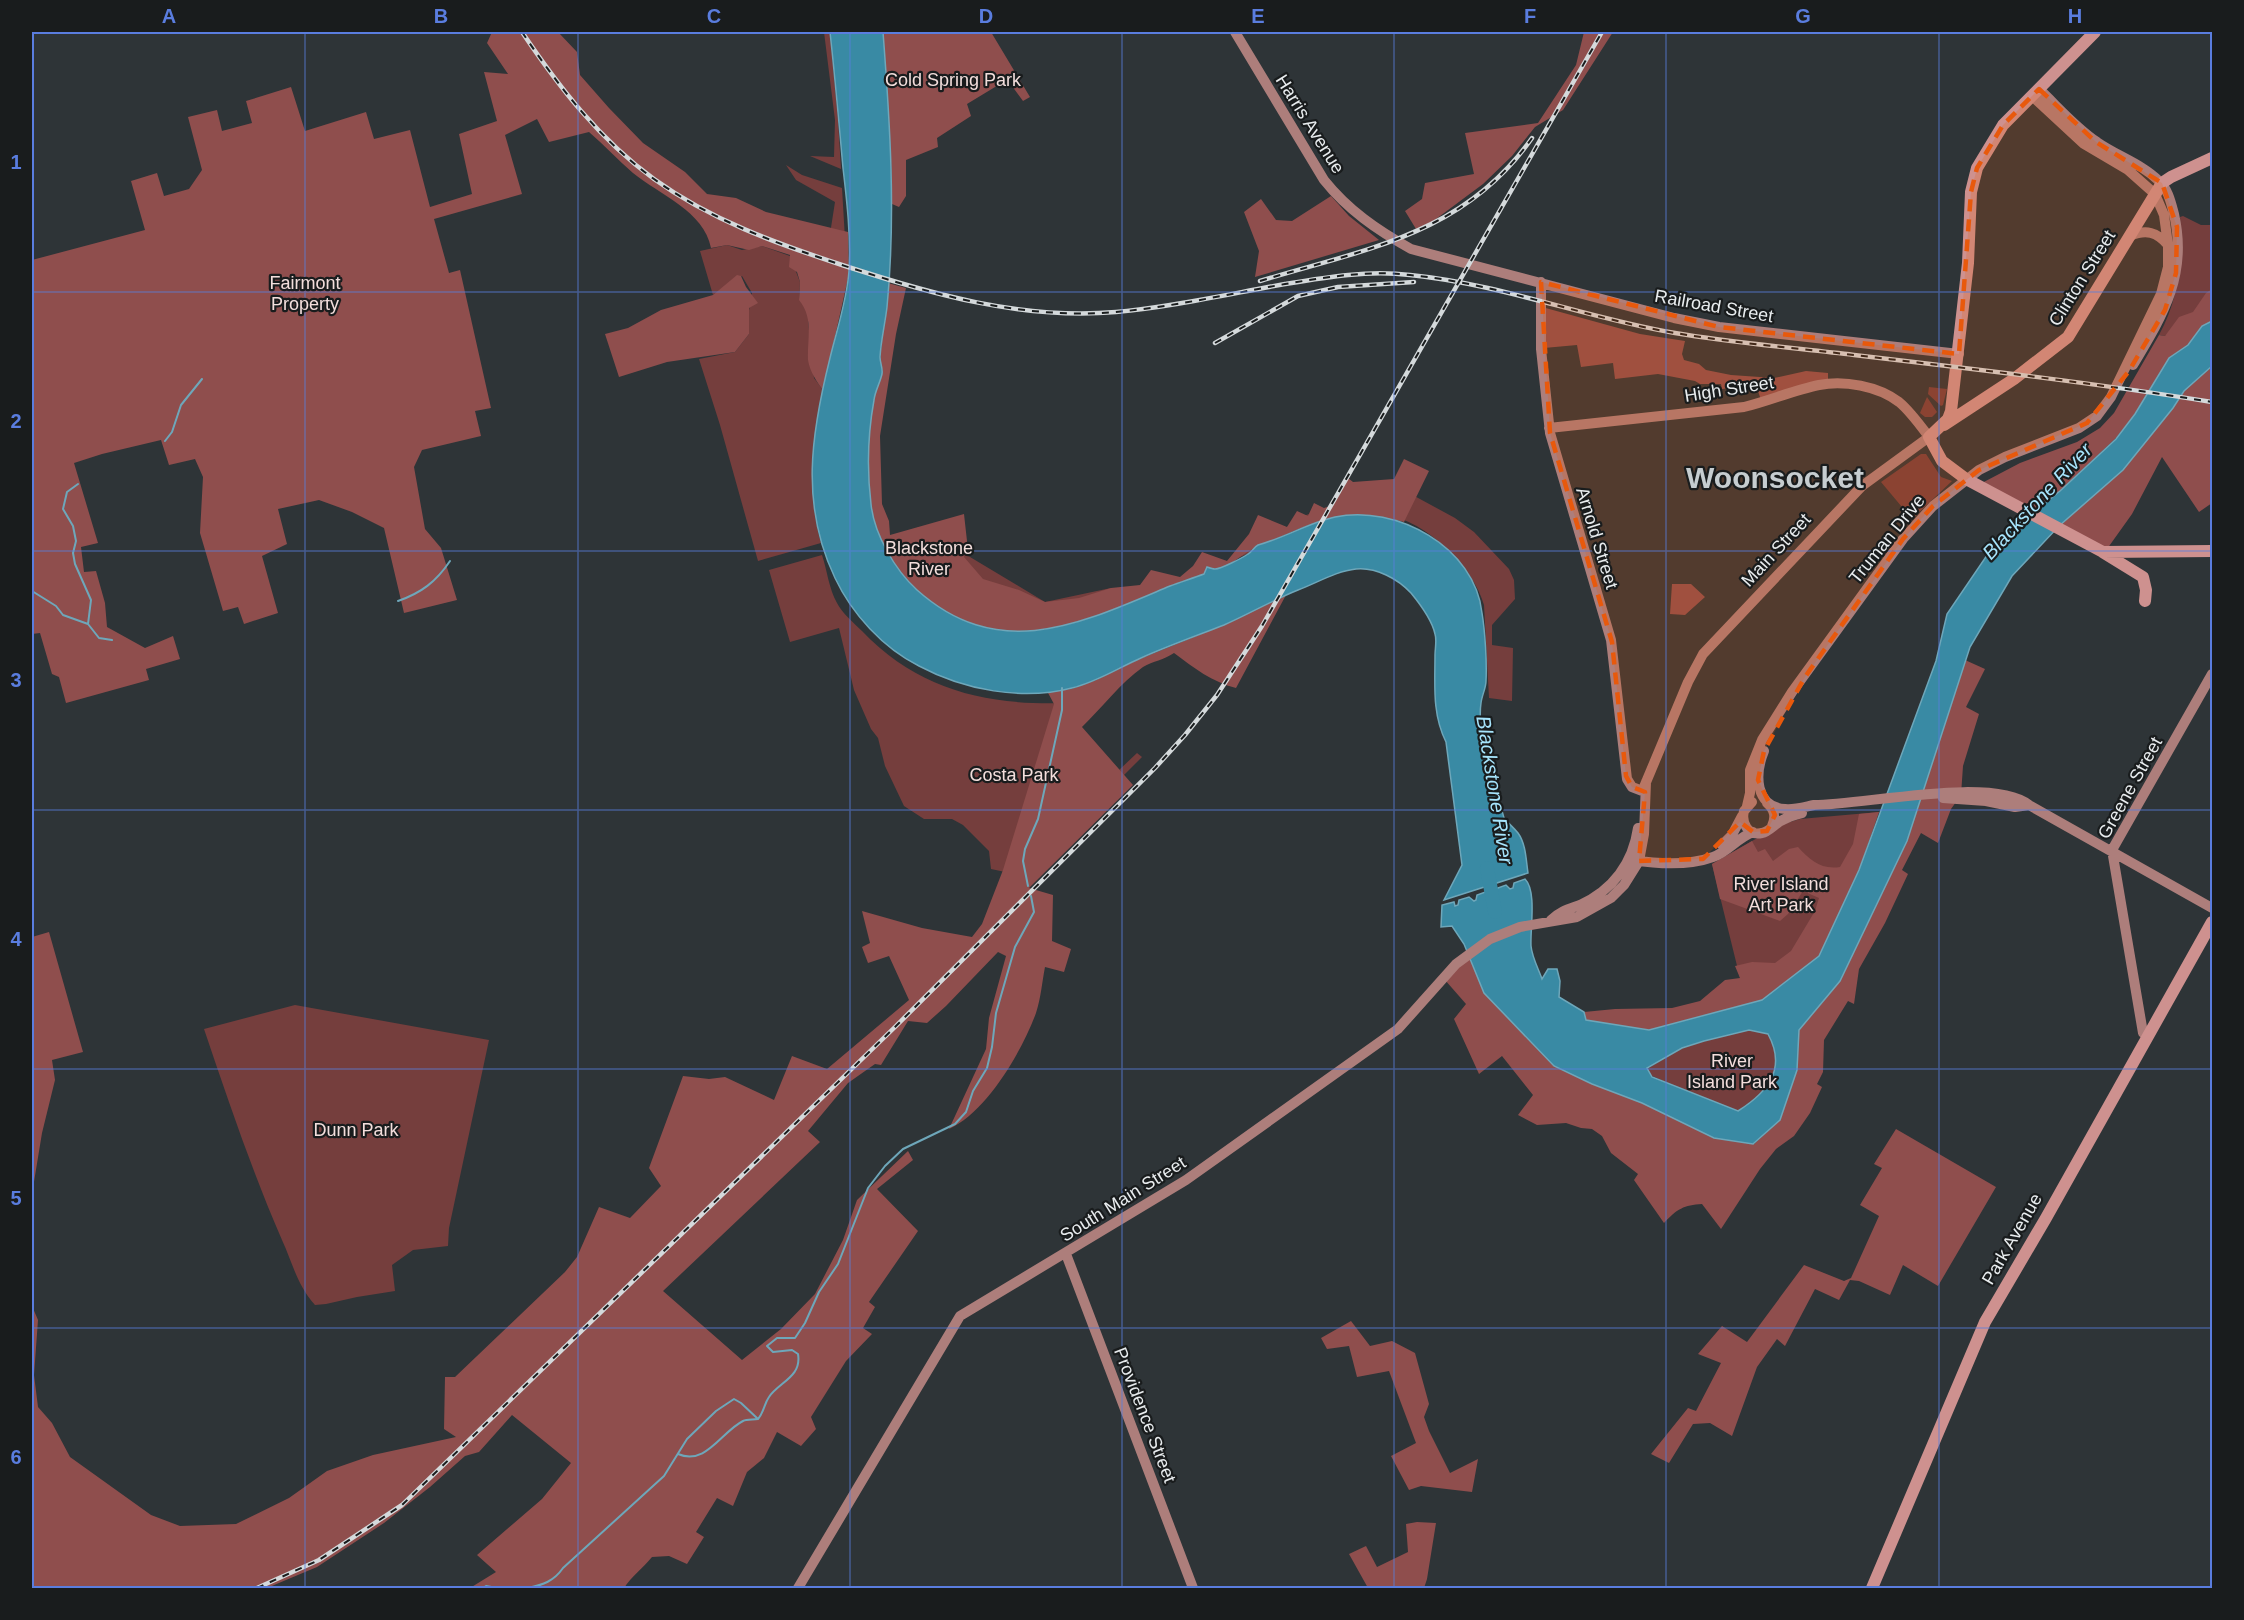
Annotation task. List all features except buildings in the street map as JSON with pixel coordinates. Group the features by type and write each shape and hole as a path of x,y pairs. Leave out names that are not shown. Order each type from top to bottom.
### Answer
{"main road":[{"name":"Harris Avenue","path":"1234,32 1324,180 1344,202 1380,232 1411,249 1469,263"},
{"name":"Main Street","path":"1634,860 1639,798 1688,682 1703,654 1863,485 1934,433 1948,419 1959,354 1970,239 1971,192 1977,168 2003,125 2095,32"},
{"path":"2036,93 2096,142 2153,175 2162,183"},
{"path":"2036,93 2082,142 2128,170 2155,194"},
{"name":"Clinton Street","path":"1934,433 2021,374 2068,338 2162,183 2212,158"},
{"name":"Truman Drive","path":"2111,397 2118,391 2165,310 2173,288 2178,262 2178,236 2172,208 2162,183"},
{"name":"Truman Drive","path":"1744,811 1750,793 1750,770 1757,750 1792,692 1903,539 1933,506 1980,470 2005,457 2087,423 2107,405 2161,294 2168,267 2164,216 2155,194"},
{"path":"2130,236 2150,232 2162,238 2168,245"},
{"name":"Railroad Street","path":"1469,263 1541,285 1719,327 1959,354"},
{"name":"Arnold Street","path":"1541,285 1541,349 1549,428 1612,642 1626,778 1631,786 1644,788"},
{"name":"High Street","path":"1549,428 1744,407 1768,402 1816,386 1831,384 1863,386 1892,398 1934,433"},
{"path":"1953,399 1960,408 1968,410"},
{"path":"1934,433 1942,461 1962,476 2101,551 2144,577 2145,601"},
{"path":"2101,551 2212,551"},
{"name":"Greene Street","path":"2144,1033 2112,850 2212,674"},
{"name":"Truman Drive","path":"1768,804 1761,793 1758,780 1760,761 1804,677"},
{"path":"1703,859 1732,835 1744,811 1758,801 1785,809 1921,796 1960,796 2014,807 2029,805 2212,908"},
{"path":"1768,804 1775,815 1772,826"},
{"path":"1634,860 1659,864 1713,858 1740,838 1754,832 1764,832 1793,815 1828,805"},
{"path":"1744,811 1744,825 1754,832"},
{"name":"South Main Street","path":"798,1588 960,1316 1186,1180 1379,1043 1398,1029 1462,958 1490,939 1520,927 1551,920 1569,919 1603,904 1624,885 1634,860"},
{"name":"Park Avenue","path":"1872,1588 1985,1322 2212,922"},
{"name":"Providence Street","path":"1066,1254 1193,1588"}],"highlighted area":[{"path":"2039,89 2096,142 2162,183 2177,227 2176,273 2165,310 2129,371 2087,423 1979,470 1933,506 1903,539 1805,677 1764,751 1758,780 1775,815 1767,831 1753,832 1740,822 1703,859 1639,861 1645,792 1632,787 1626,776 1612,642 1550,433 1541,282 1719,327 1959,354 1971,192 1977,168 2003,125"}],"green space":[{"name":"Fairmont Property","path":"492,32 558,32 577,52 580,75 609,108 643,143 685,172 707,194 736,198 766,212 848,232 849,274 823,390 808,360 807,314 799,300 800,282 797,272 789,267 790,255 762,246 749,250 727,245 711,248 707,235 690,214 633,173 589,132 549,142 537,119 505,135 522,194 434,219 449,273 460,270 491,408 475,411 481,436 422,450 414,467 425,529 441,548 457,600 404,613 384,528 352,512 319,500 278,509 287,544 262,556 278,613 244,624 238,607 223,611 200,533 203,477 195,459 169,465 161,440 102,454 74,463 98,543 81,547 84,572 96,571 105,603 107,627 145,648 173,636 180,659 146,669 149,680 66,703 59,677 52,674 40,633 32,634 32,260 145,230 131,181 157,173 164,196 189,189 202,170 188,117 217,110 222,131 252,123 246,101 291,87 305,131 366,112 374,139 410,130 430,207 472,194 459,134 497,121 484,72 508,74 487,43"},
{"path":"824,32 830,32 841,169 810,156 834,157 835,120"},
{"name":"Cold Spring Park","path":"883,32 991,32 1030,97 1023,101 1012,86 1000,84 967,104 971,116 937,138 938,147 906,160 906,196 899,207 892,204"},
{"path":"1584,32 1613,32 1563,110 1535,127 1512,156 1483,184 1432,222 1416,229 1405,211 1422,199 1425,183 1474,174 1465,133 1538,123 1576,65"},
{"path":"786,165 802,175 842,188 845,239 808,321 814,378 823,390 813,466 814,504 821,543 758,561 699,359 735,352 749,334 748,316 752,293 742,276 713,295 700,251 727,245 742,250 762,246 790,256 800,282 799,300 830,234 835,202 796,180"},
{"path":"1331,196 1349,216 1379,240 1255,277 1259,251 1244,212 1261,199 1276,220 1292,221"},
{"path":"2183,216 2201,225 2212,225 2212,312 2165,336 2159,335 2171,306 2178,278 2181,248 2180,217"},
{"path":"737,275 741,276 758,303 749,308 749,334 735,352 667,362 619,377 605,334 628,328 661,310 713,295"},
{"path":"888,283 906,288 896,334 880,436 882,504 889,521 890,535 964,514 967,541 964,557 983,579 1019,590 1045,602 1079,598 1111,588 1140,585 1151,570 1180,577 1193,566 1202,552 1227,561 1249,534 1258,515 1287,527 1297,511 1308,516 1314,503 1324,508 1333,505 1348,478 1353,482 1394,479 1404,459 1429,471 1404,522 1365,516 1316,523 1258,546 1223,567 1216,569 1209,567 1204,574 1109,611 1048,629 1017,631 987,628 957,618 927,599 899,570 884,546 871,508 868,468 869,438 874,399 881,376 880,360"},
{"path":"2212,289 2212,321 2202,326 2188,345 2169,358 2135,414 2116,438 2060,491 2033,512 1980,484 2020,463 2077,442 2100,428 2114,413 2159,335 2165,336 2179,317 2193,312 2206,293"},
{"path":"1542,307 1640,334 1685,341 1682,354 1684,360 1699,364 1706,370 1731,375 1774,378 1806,371 1828,373 1828,387 1761,400 1756,385 1722,389 1721,384 1700,384 1658,374 1615,379 1613,363 1581,367 1577,345 1544,348"},
{"path":"2212,366 2212,503 2199,512 2162,457 2132,514 2107,549 2059,526 2123,470 2184,391"},
{"path":"1929,387 1947,389 1943,405 1941,406 1928,394"},
{"path":"1927,397 1937,412 1932,417 1925,417 1920,413"},
{"path":"1921,454 1926,454 1941,477 1952,481 1912,519 1881,482"},
{"name":"Blackstone River","path":"1396,486 1455,518 1474,532 1509,569 1514,580 1515,599 1492,625 1492,645 1513,648 1512,701 1489,698 1484,605 1471,578 1461,564 1437,540 1410,522 1396,517 1346,513 1320,518 1245,555 1057,628 890,536 920,527 1045,602 1111,588 1121,592 1183,578 1204,558 1227,561 1287,527 1300,517"},
{"name":"Costa Park","path":"822,555 832,592 842,610 884,651 907,668 957,691 983,697 1039,703 1069,703 1067,722 1118,771 1137,753 1142,757 1118,781 1010,873 991,869 989,851 963,825 952,819 924,819 904,806 885,766 878,738 871,729 854,690 839,628 790,642 769,570"},
{"path":"1672,584 1691,584 1705,597 1685,615 1670,614"},
{"path":"1286,595 1236,688 1211,678 1174,653 1135,673 1082,727 1133,785 1029,888 1053,895 1052,941 1071,949 1064,972 1045,967 1038,1007 1030,1028 1002,1079 990,1095 963,1121 949,1129 986,1049 989,1018 1006,956 998,952 927,1023 908,1021 881,1065 875,1064 848,1083 808,1131 820,1142 663,1291 742,1360 781,1329 815,1294 843,1240 857,1200 908,1151 913,1160 877,1189 918,1231 869,1302 875,1307 863,1328 872,1334 846,1361 811,1417 816,1429 801,1446 777,1432 764,1458 747,1472 733,1506 717,1498 696,1532 704,1537 687,1564 669,1556 652,1557 624,1588 470,1588 496,1572 477,1555 542,1499 571,1463 512,1415 479,1452 465,1456 384,1523 317,1567 267,1588 32,1588 32,1306 38,1320 34,1375 38,1407 52,1423 70,1457 151,1515 180,1526 236,1524 289,1498 327,1471 373,1455 456,1437 444,1429 445,1377 455,1377 565,1272 577,1257 599,1207 630,1218 661,1186 649,1168 683,1076 709,1079 725,1077 774,1100 792,1056 827,1069 909,1000 889,956 868,963 862,947 870,943 862,911 922,928 972,937 982,924 1003,870 1054,704 1047,691 1071,689 1096,680 1137,660 1226,624"},
{"path":"1965,660 1985,669 1966,707 1979,714 1963,766 1961,795 1951,809 1938,843 1921,833 1902,870 1908,874 1885,923 1859,969 1854,1004 1848,1001 1824,1040 1823,1072 1817,1084 1822,1087 1810,1113 1794,1136 1776,1149 1760,1169 1721,1229 1702,1204 1690,1205 1681,1209 1664,1223 1634,1180 1638,1174 1611,1153 1602,1136 1592,1129 1566,1123 1537,1125 1518,1115 1533,1095 1502,1056 1479,1074 1454,1019 1466,1004 1445,980 1468,957 1592,1084 1754,1144 1780,1120 1797,1070 1799,1030 1840,981 1907,841"},
{"name":"River Island Art Park","path":"1879,812 1859,870 1819,956 1740,978 1712,864 1780,825 1800,819"},
{"path":"1879,812 1859,870 1819,956 1762,1000 1649,1030 1585,1020 1584,1012 1672,1008 1700,1001 1725,980 1740,978 1735,966 1752,962 1775,963 1791,951 1815,911 1819,898 1803,891 1788,914 1780,921 1720,899 1712,864 1752,841 1758,852 1765,849 1773,861 1789,849 1798,847 1816,863 1833,868 1840,867 1853,844 1859,814"},
{"path":"49,932 83,1052 52,1060 55,1080 42,1133 32,1194 32,937"},
{"name":"Dunn Park","path":"295,1005 489,1040 449,1228 448,1246 413,1250 392,1265 395,1291 315,1305 296,1274 231,1109 204,1029"},
{"name":"River Island Park","path":"1749,1030 1768,1034 1776,1058 1775,1069 1766,1088 1738,1111 1698,1097 1648,1074 1647,1069 1682,1048"},
{"path":"1896,1129 1996,1187 1938,1286 1903,1265 1890,1295 1859,1281 1850,1280 1839,1300 1815,1289 1785,1346 1777,1339 1757,1367 1732,1436 1710,1423 1693,1424 1669,1463 1651,1454 1688,1408 1696,1411 1721,1363 1698,1354 1722,1326 1747,1342 1804,1265 1844,1281 1851,1278 1879,1216 1860,1205 1882,1168 1874,1164"},
{"path":"1351,1321 1370,1346 1392,1341 1415,1353 1429,1404 1424,1417 1450,1473 1478,1459 1472,1492 1421,1486 1409,1490 1391,1456 1416,1443 1389,1371 1357,1377 1349,1346 1327,1349 1321,1338"},
{"path":"1436,1523 1424,1588 1368,1588 1349,1554 1366,1546 1377,1567 1408,1552 1406,1524"}],"water":[{"path":"830,32 883,32 890,135 892,204 890,273 881,344 882,374 875,393 869,439 869,478 876,527 887,551 909,582 948,613 979,626 1010,631 1042,630 1105,613 1204,574 1207,567 1215,569 1226,565 1249,553 1258,545 1335,517 1359,515 1383,517 1406,524 1429,535 1448,550 1465,568 1476,589 1482,613 1486,647 1486,684 1480,714 1484,749 1504,818 1523,842 1528,873 1444,900 1462,865 1446,742 1436,710 1436,636 1422,607 1411,593 1400,583 1379,572 1356,569 1334,575 1090,682 1053,692 994,691 936,674 893,650 860,617 842,591 824,551 813,496 812,469 818,414 849,271 849,232"},
{"path":"2212,321 2212,366 2184,391 2123,470 2059,526 2012,576 1970,647 1907,841 1840,981 1799,1030 1797,1070 1780,1120 1753,1144 1714,1138 1642,1103 1592,1084 1554,1066 1484,993 1464,944 1452,926 1441,927 1442,905 1454,902 1455,906 1458,905 1459,900 1469,897 1474,901 1477,895 1488,891 1492,895 1495,894 1495,889 1506,885 1510,889 1513,888 1514,883 1525,879 1529,885 1532,901 1532,950 1542,979 1548,969 1557,969 1560,981 1559,997 1584,1012 1586,1020 1649,1030 1762,1000 1819,956 1859,870 1936,661 1947,614 1996,542 2060,491 2116,439 2135,414 2169,358 2188,345 2202,326","holes":["1749,1030 1768,1034 1776,1058 1775,1069 1766,1088 1738,1111 1652,1077 1647,1068 1682,1048 1704,1041"]}],"waterway":[{"path":"165,441 172,432 181,405 202,379"},
{"path":"78,484 67,492 63,509 73,526 76,541 73,553 75,564 91,600 88,624"},
{"path":"398,601 427,586 450,561"},
{"path":"32,591 56,606 63,615 88,624 99,638 112,640"},
{"path":"1028,886 1023,861 1025,849 1038,819 1062,710 1062,688"},
{"name":"Blackstone River","path":"1487,868 1495,912"},
{"path":"528,1588 543,1584 556,1576 664,1476 687,1439 716,1411 734,1399 758,1419 769,1397 793,1374 797,1368 798,1354 792,1350 773,1352 767,1346 777,1338 795,1338 805,1323 819,1292 838,1264 868,1188 885,1166 903,1149 955,1124 966,1112 973,1091 987,1068 996,1013 1015,947 1034,912 1031,896"},
{"path":"678,1454 688,1456 705,1452 743,1421 758,1419"},
{"path":"483,1588 486,1586 497,1588"}],"railway":[{"path":"522,32 550,73 615,147 676,194 744,229 792,248 943,295 1046,312 1116,312 1179,304 1332,277 1363,274 1410,275 1444,279 1510,293 1642,327 1697,337 2034,377 2212,402"},
{"path":"257,1588 319,1560 402,1505 896,1026 1155,768 1185,735 1217,695 1262,626 1602,32"},
{"path":"1260,281 1374,247 1410,234 1444,217 1476,197 1505,171 1532,138"},
{"path":"1215,343 1298,296 1338,287 1414,282"}],"district":[{"name":"Woonsocket","path":"1775,478"}]}
